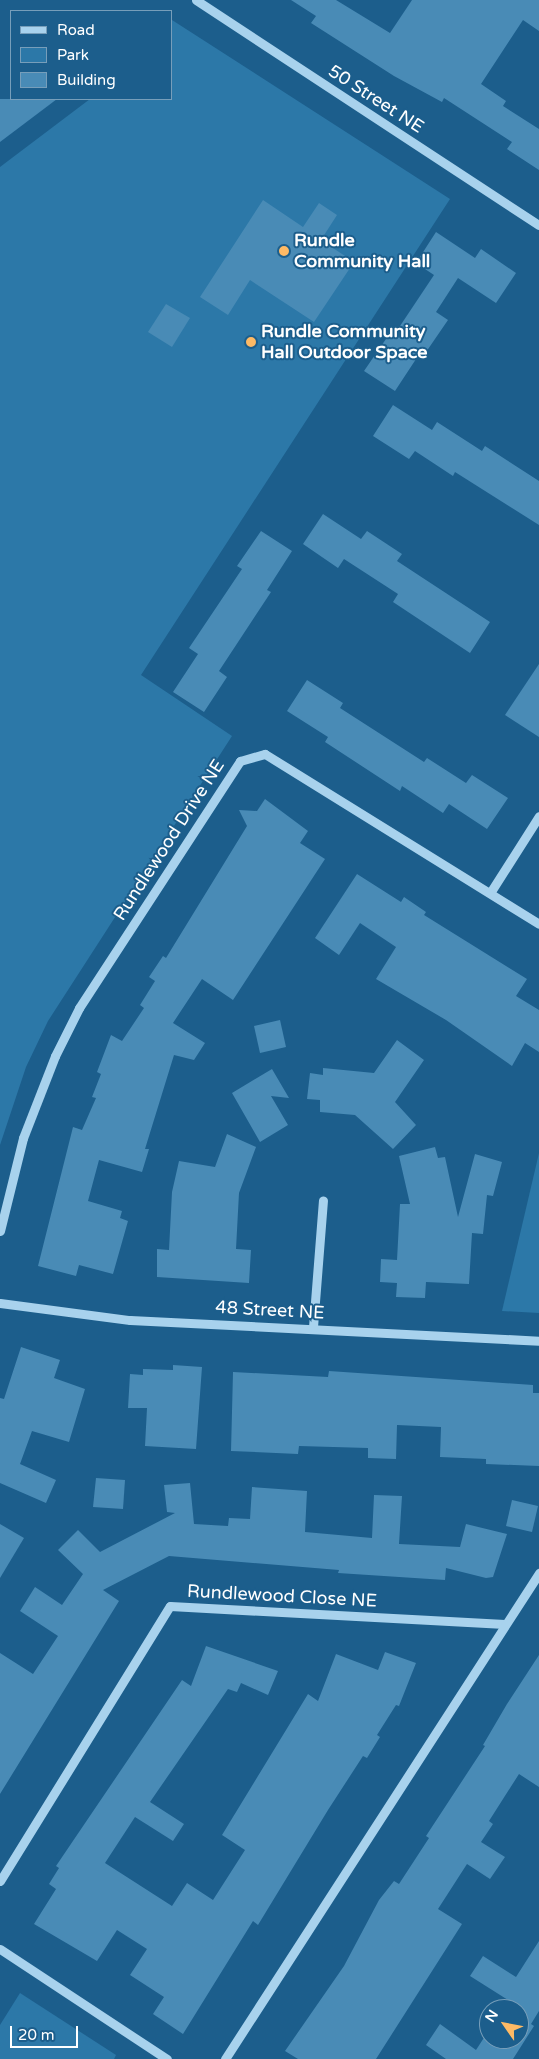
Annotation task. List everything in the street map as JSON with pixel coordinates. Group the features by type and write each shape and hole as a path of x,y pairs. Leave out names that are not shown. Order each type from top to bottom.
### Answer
{"street":[{"name":"50 Street NE","path":"196,0 539,225"},
{"name":"Rundlewood Drive NE","path":"0,1231 23,1138 55,1056 75,1016 240,761 265,754 539,924"},
{"path":"490,893 539,816"},
{"path":"313,1327 323,1200"},
{"name":"48 Street NE","path":"0,1303 130,1320 313,1327 539,1341"},
{"path":"225,2059 539,1573"},
{"name":"Rundlewood Close NE","path":"0,1880 170,1606 505,1624"},
{"path":"0,1949 167,2059"}],"green space":[{"path":"172,20 450,199 141,675 232,736 48,1021 26,1067 0,1145 0,167 89,100 172,100"},
{"path":"539,1153 539,1313 502,1311"},
{"path":"20,1993 116,2055 114,2059 0,2059 0,2025"}],"building":[{"path":"291,0 336,0 390,33 412,0 539,0 539,31 523,20 481,84 506,101 503,106 539,129 539,170 507,149 512,142 444,98 442,102 394,76 311,23 316,16"},
{"path":"0,99 56,100 0,142"},
{"name":"Rundle Community Hall","path":"263,200 303,227 319,203 337,215 321,240 354,262 314,322 250,280 228,315 200,297"},
{"path":"436,232 475,258 481,249 516,273 496,303 458,278 436,312 448,320 424,355 420,353 395,391 364,371 388,336 392,338 434,275 416,263"},
{"path":"166,304 190,318 172,347 148,332"},
{"path":"393,405 432,430 437,422 482,451 485,446 539,481 539,525 455,472 453,476 415,451 409,459 373,436"},
{"path":"323,514 361,539 367,531 402,554 397,561 490,622 470,653 393,602 398,594 344,559 338,568 303,544"},
{"path":"261,531 292,551 267,590 271,592 219,671 227,677 204,712 173,692 198,654 189,648 242,569 237,566"},
{"path":"539,664 539,737 505,715"},
{"path":"307,680 343,703 340,708 424,762 427,758 466,783 472,775 508,798 487,829 449,804 443,813 402,786 400,791 325,742 328,737 287,711"},
{"path":"265,799 308,831 300,843 325,859 233,1000 202,979 173,1023 205,1043 194,1060 174,1055 145,1149 149,1149 142,1172 99,1160 88,1201 122,1211 120,1218 128,1221 113,1274 79,1265 76,1276 38,1266 73,1127 82,1130 96,1098 92,1097 101,1074 97,1072 111,1035 122,1041 144,1008 140,1005 155,981 149,977 163,956 166,958 247,826 239,810 257,811"},
{"path":"357,874 401,902 404,897 426,912 424,915 527,979 516,996 539,1010 539,1052 525,1043 512,1066 446,1020 376,979 396,947 360,923 339,955 315,938"},
{"path":"280,1020 286,1047 260,1053 254,1026"},
{"path":"397,1040 424,1060 395,1102 416,1125 393,1149 355,1115 320,1112 320,1100 307,1099 310,1073 323,1075 323,1068 374,1073"},
{"path":"272,1069 289,1098 271,1096 288,1125 260,1142 232,1093"},
{"path":"227,1134 256,1147 239,1193 236,1249 251,1250 249,1283 157,1277 157,1249 169,1250 172,1192 179,1161 215,1167"},
{"path":"435,1147 438,1158 445,1157 458,1217 475,1154 502,1162 493,1196 487,1195 483,1234 472,1233 469,1284 426,1282 425,1298 396,1297 397,1283 380,1282 381,1259 397,1260 400,1204 410,1204 399,1156"},
{"path":"21,1347 60,1360 54,1378 85,1389 69,1442 32,1431 20,1464 56,1480 46,1503 0,1483 0,1398 4,1399"},
{"path":"173,1365 202,1367 196,1449 145,1446 147,1408 128,1408 130,1374 143,1375 143,1369 173,1370"},
{"path":"329,1371 533,1385 533,1393 539,1393 539,1466 486,1464 486,1459 440,1457 441,1427 397,1425 396,1459 368,1458 368,1448 299,1446 298,1454 231,1451 233,1372 328,1377"},
{"path":"96,1478 125,1480 123,1509 93,1507"},
{"path":"190,1483 194,1524 228,1526 229,1518 250,1519 252,1487 307,1491 305,1532 372,1538 374,1495 402,1496 399,1544 460,1547 466,1524 507,1534 493,1577 486,1578 446,1568 445,1580 338,1573 339,1570 169,1556 103,1590 119,1601 0,1794 0,1653 33,1674 58,1636 20,1611 35,1587 62,1605 83,1574 58,1550 78,1530 100,1552 175,1513 167,1512 164,1485"},
{"path":"512,1500 538,1506 532,1532 506,1526"},
{"path":"0,1524 24,1538 0,1578"},
{"path":"206,1646 278,1671 268,1695 241,1683 237,1692 228,1689 150,1802 184,1824 173,1841 135,1817 105,1863 172,1906 187,1883 213,1900 245,1850 222,1835 308,1694 318,1701 336,1654 378,1670 385,1652 416,1663 399,1706 396,1705 377,1735 380,1737 367,1758 363,1756 258,1925 253,1921 183,2034 153,2014 164,1997 130,1975 147,1949 117,1930 97,1961 34,1924 56,1889 49,1884 59,1868 56,1866 182,1680 191,1686"},
{"path":"539,1655 539,1787 519,1774 489,1821 493,1824 481,1842 505,1857 490,1879 467,1864 438,1909 462,1924 376,2059 298,2059 285,2051 344,1966 379,1900 394,1881 399,1884 429,1838 426,1836 485,1746 483,1745 507,1704"},
{"path":"539,1941 539,2011 531,2024 534,2026 529,2034 529,1999 506,1999 470,1976 483,1956 516,1977"},
{"path":"440,2024 476,2050 479,2045 479,2049 519,2049 513,2059 446,2059 426,2045"}],"place":[{"name":"Rundle Community Hall","path":"284,251"},
{"name":"Rundle Community Hall Outdoor Space","path":"251,342"}]}
